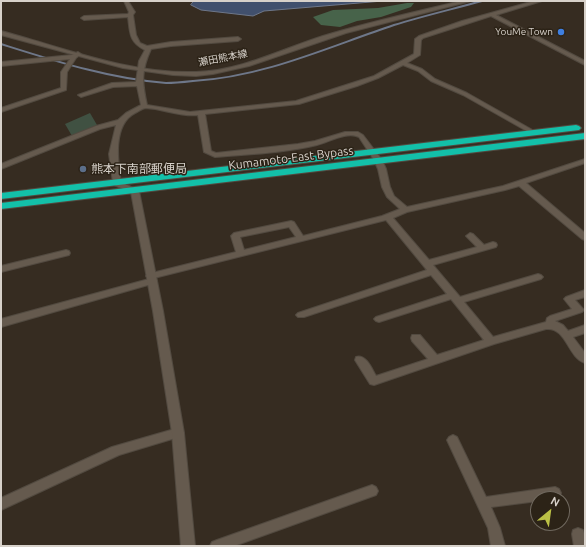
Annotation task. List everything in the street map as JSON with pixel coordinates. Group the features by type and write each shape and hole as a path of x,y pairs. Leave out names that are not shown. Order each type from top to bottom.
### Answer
{"highway":[{"name":"Kumamoto-East Bypass","path":"1,206 135,191 534,133 585,127"},
{"name":"Kumamoto-East Bypass","path":"1,196 375,156 585,136"}],"main road":[{"name":"瀬田熊本線","path":"1,33 72,60 170,73 196,74 223,71 243,66 327,37 468,1"},
{"path":"116,183 135,191 178,433 188,546"}],"street":[{"path":"126,1 132,12 130,15 134,35 138,44 146,48 172,44 238,39"},
{"path":"1,167 98,127 120,122 128,114 144,106 183,114 201,114 297,103 355,85 376,77 403,63 417,55 418,39 421,37 450,26 540,1"},
{"path":"84,18 130,15"},
{"path":"492,15 585,63"},
{"path":"144,106 140,81 142,61 148,49 146,48"},
{"path":"1,64 57,58 72,60 64,72 64,89 1,110"},
{"path":"403,63 420,70 433,80 504,115 534,133"},
{"path":"81,95 116,84 140,81"},
{"path":"201,114 208,152 213,154 304,146 344,134 353,133 361,136 382,169 388,192 394,200 406,210"},
{"path":"116,183 113,154 120,122"},
{"path":"1,323 151,278 388,217 406,210 506,188 585,161"},
{"path":"521,183 585,237"},
{"path":"388,217 491,341"},
{"path":"241,254 235,236 237,235 291,224 301,239"},
{"path":"470,236 483,248"},
{"path":"301,315 493,245"},
{"path":"1,269 66,253"},
{"path":"379,319 538,277"},
{"path":"551,324 550,320 553,318 579,310 569,299 585,293"},
{"path":"360,360 374,381 491,341 551,324 557,326 567,335 573,346 585,359"},
{"path":"567,335 585,329"},
{"path":"416,338 435,360"},
{"path":"1,504 108,454 178,433"},
{"path":"453,440 494,528 498,546"},
{"path":"217,546 372,491"},
{"path":"482,503 530,496"}],"green space":[{"path":"414,3 411,7 381,17 357,21 340,27 321,25 313,17 333,10 378,8"},
{"path":"90,113 97,125 72,136 65,124"}],"water":[{"path":"194,1 383,1 264,11 253,16 201,10 191,5"}],"waterway":[{"path":"1,44 62,63 124,78 166,83 180,82 245,74 295,60 394,25 482,1"}],"place":[{"name":"YouMe Town","path":"561,32"},
{"name":"熊本下南部郵便局","path":"83,169"}]}
